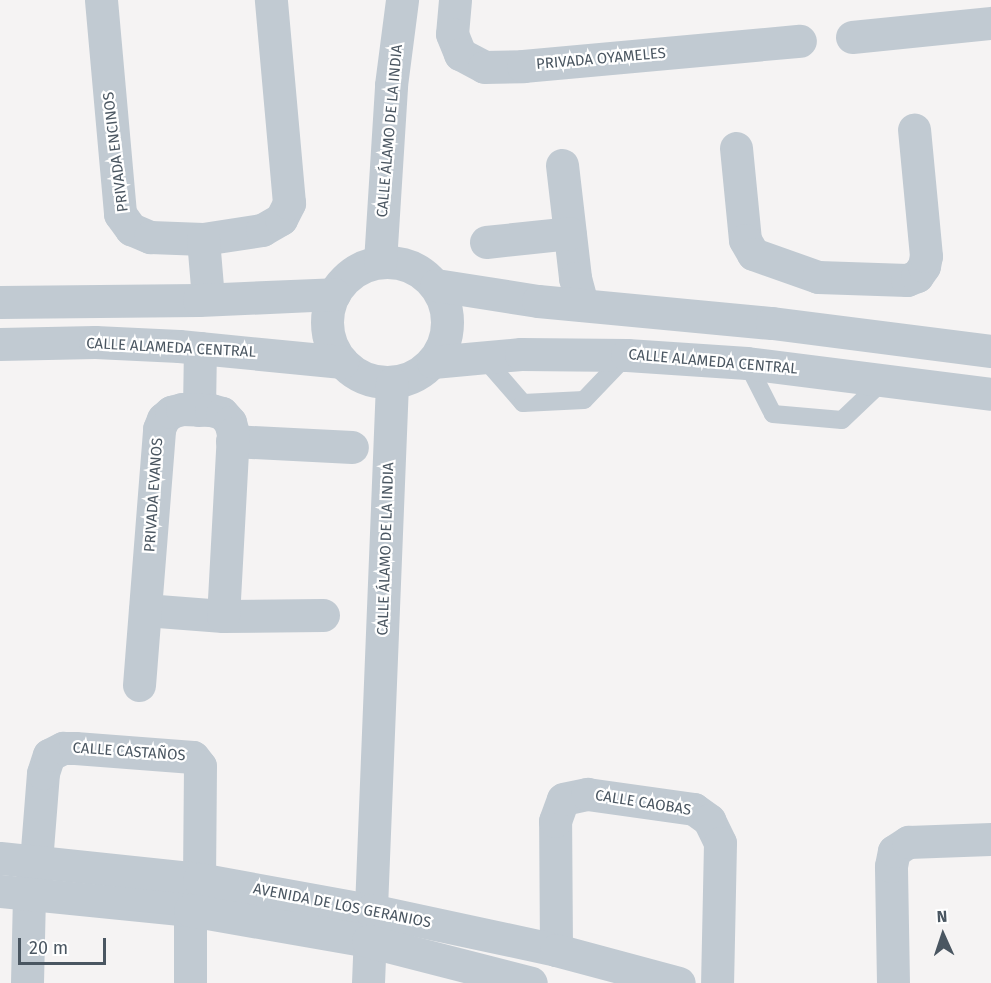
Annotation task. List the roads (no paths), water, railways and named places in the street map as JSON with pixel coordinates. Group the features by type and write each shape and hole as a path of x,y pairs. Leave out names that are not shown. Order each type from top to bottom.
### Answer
{"street":[{"name":"PRIVADA ENCINOS","path":"101,0 120,214 131,229 150,237 203,239 262,230 281,219 289,203 271,0"},
{"name":"CALLE ÁLAMO DE LA INDIA","path":"381,262 391,85 402,0"},
{"name":"PRIVADA OYAMELES","path":"455,0 452,34 460,54 484,67 523,66 800,41"},
{"path":"852,37 991,24"},
{"path":"736,148 746,240 753,254 818,277 907,280 917,276 924,267 926,256 914,130"},
{"path":"562,165 575,278 582,305"},
{"path":"486,242 570,233"},
{"path":"203,239 208,299"},
{"path":"381,262 411,266 436,285 444,299 448,315 448,332 443,348 433,362 415,376 392,382 365,379 342,362 333,351 327,329 328,308 334,294 353,272 381,262"},
{"path":"842,279 845,332"},
{"path":"436,285 582,305 845,332 991,351"},
{"path":"0,302 208,299 334,294"},
{"name":"CALLE ALAMEDA CENTRAL","path":"0,344 95,342 200,348 342,362"},
{"path":"199,410 200,348"},
{"name":"CALLE ALAMEDA CENTRAL","path":"433,362 521,354 627,355 747,363 991,394"},
{"name":"CALLE ÁLAMO DE LA INDIA","path":"369,925 392,382"},
{"name":"PRIVADA EVANOS","path":"139,684 159,429 163,419 171,412 199,410 222,413 230,422 232,441 223,616"},
{"path":"232,441 352,447"},
{"path":"145,610 223,616 323,615"},
{"name":"CALLE CASTAÑOS","path":"27,983 21,882 43,773 50,755 63,748 75,748 166,753 193,757 200,766 199,879"},
{"name":"CALLE CAOBAS","path":"556,950 555,820 563,799 587,794 694,809 710,820 720,843 717,983"},
{"path":"893,983 891,866 894,851 908,842 991,839"},
{"name":"AVENIDA DE LOS GERANIOS","path":"0,858 21,882 190,910 369,925 556,950 679,983"},
{"name":"AVENIDA DE LOS GERANIOS","path":"21,882 199,879 369,925 531,983"},
{"path":"190,910 190,983"},
{"path":"368,983 369,925"}],"lane":[{"path":"483,357 523,404 584,400 627,355"},
{"path":"747,363 774,414 842,420 884,380"}]}
